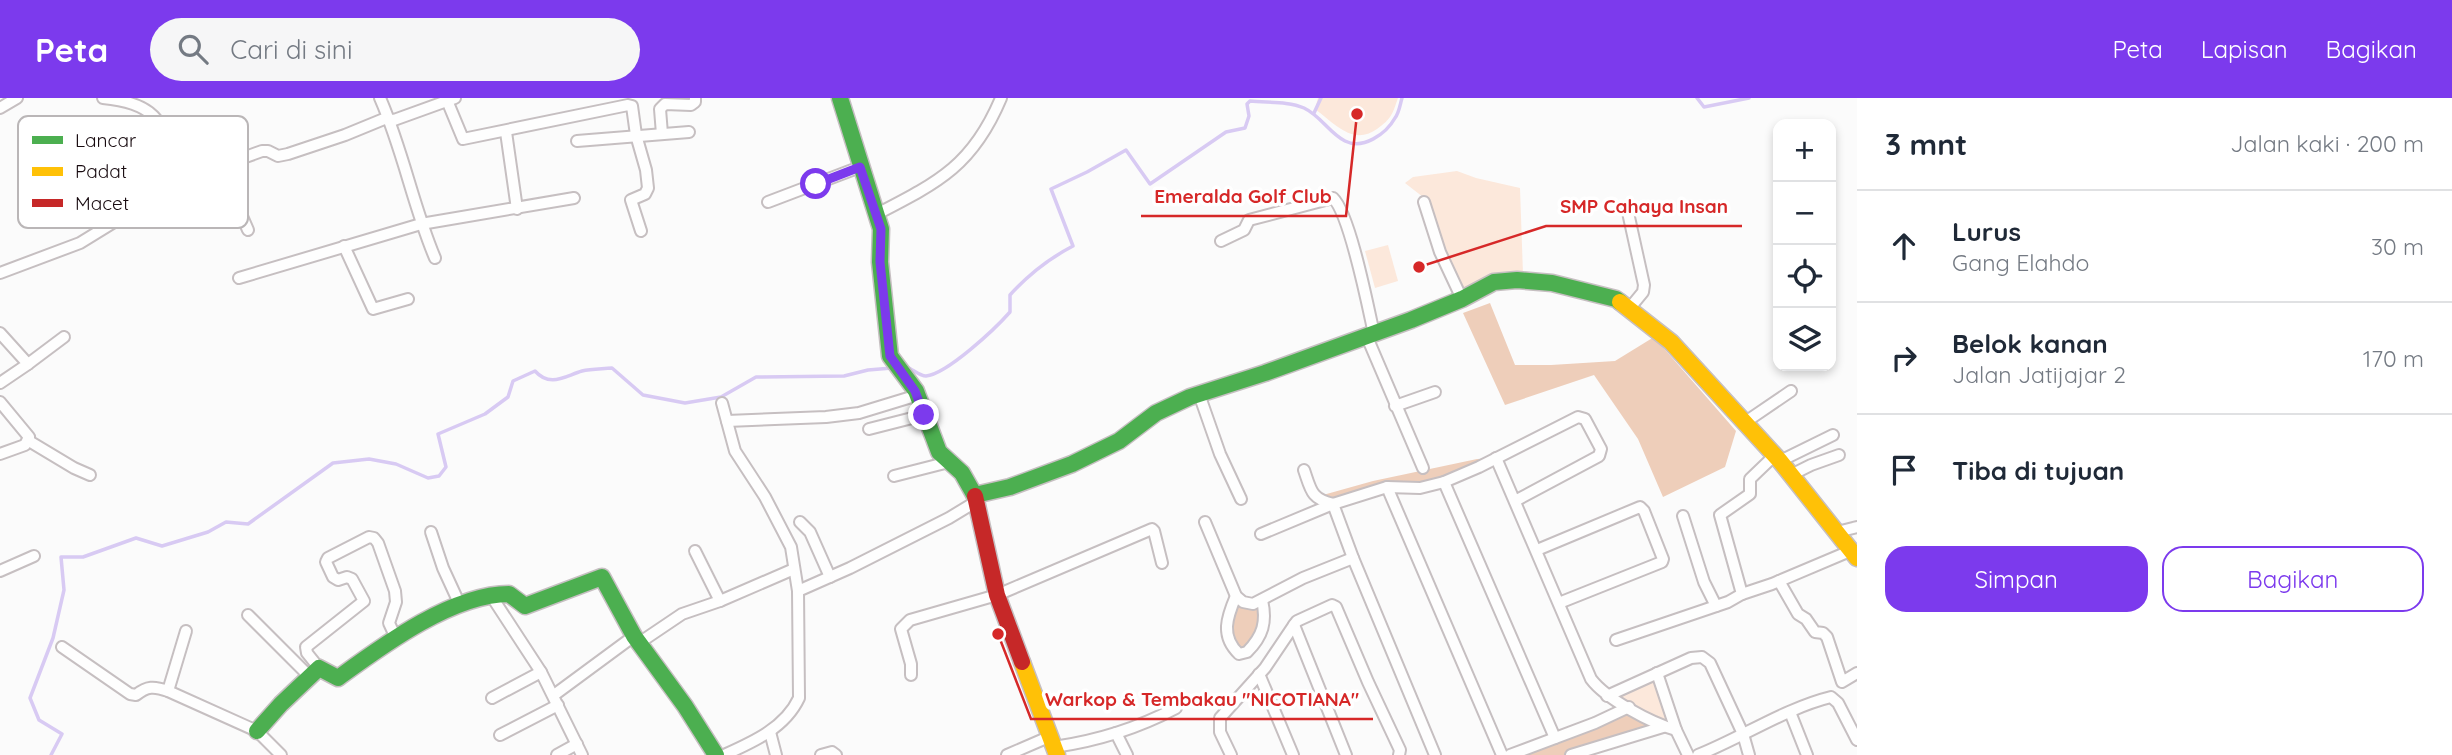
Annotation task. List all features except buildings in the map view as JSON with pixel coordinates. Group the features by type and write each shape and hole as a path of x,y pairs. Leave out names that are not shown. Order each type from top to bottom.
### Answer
{"street":[{"path":"0,108 17,98"},
{"path":"103,98 135,104 153,116"},
{"path":"135,104 148,98"},
{"path":"380,98 390,119 421,224 435,258"},
{"path":"663,134 660,109 665,104 691,106 695,98"},
{"path":"840,98 881,229 880,262 890,356 918,395 933,441 949,462 962,473 976,498 997,595 1054,746"},
{"path":"877,214 922,190 962,162 981,137 1001,98"},
{"path":"248,157 262,151 278,156 288,154 336,139 384,118 394,120 449,99 463,139 506,132 613,103 632,106 647,181 645,194 631,200 641,231"},
{"path":"506,132 517,209"},
{"path":"577,141 689,132"},
{"path":"768,202 860,167"},
{"path":"239,278 421,224 574,198"},
{"path":"1221,241 1244,230 1249,220 1333,198 1338,203 1347,228 1370,335 1395,406 1423,468"},
{"path":"1424,202 1440,252 1462,299"},
{"path":"1628,208 1644,285 1643,292 1629,309"},
{"path":"1,270 80,243 104,228"},
{"path":"344,246 373,309 408,299"},
{"path":"798,591 950,519 976,498 1072,464 1119,441 1156,413 1199,394 1370,335 1462,299 1503,279 1552,283 1616,299 1629,309 1671,342 1777,458 1853,554 1716,606 1616,640"},
{"path":"0,334 28,364"},
{"path":"0,383 64,337"},
{"path":"1744,423 1791,391"},
{"path":"1395,406 1435,393"},
{"path":"1199,394 1220,454 1241,499"},
{"path":"727,421 859,413 918,395"},
{"path":"0,402 27,433 29,440 90,475"},
{"path":"722,403 735,451 765,497 791,547 798,591 799,698 794,709 770,732 724,755"},
{"path":"869,429 924,415"},
{"path":"1261,534 1333,504 1387,487 1420,488 1444,482 1578,417 1586,419 1601,449 1599,456 1515,501"},
{"path":"1742,594 1720,515 1750,494 1750,479 1777,458 1833,435"},
{"path":"0,454 25,445 29,440"},
{"path":"1791,475 1839,456"},
{"path":"1496,458 1591,679 1607,696 1662,727 1676,730"},
{"path":"894,476 949,462"},
{"path":"1304,470 1314,496 1319,501 1333,504"},
{"path":"1444,482 1555,738"},
{"path":"1387,487 1502,755"},
{"path":"1333,504 1435,755"},
{"path":"1536,550 1640,507 1644,510 1662,562 1559,603"},
{"path":"1683,516 1704,582 1716,606"},
{"path":"800,522 810,532 830,577"},
{"path":"1205,522 1236,596 1243,602 1253,604 1353,558"},
{"path":"1837,532 1857,527"},
{"path":"911,675 911,664 901,629 905,623 997,595 1152,529 1162,563"},
{"path":"431,532 443,568 460,605"},
{"path":"314,672 306,647 364,601 352,579 347,577 338,580 333,577 326,562 328,558 369,537 378,543 395,591 396,602 388,623 396,638"},
{"path":"695,551 720,601"},
{"path":"0,571 34,556"},
{"path":"500,735 556,700 637,640 681,614 720,601 794,569"},
{"path":"248,615 314,672 338,678 396,638 460,605 509,594 525,606 602,577 637,640 716,755"},
{"path":"1779,581 1800,616 1806,619 1815,632 1823,633 1826,637 1842,682 1857,673"},
{"path":"1236,596 1228,614 1227,632 1229,641 1239,654 1247,652 1262,632 1265,611 1262,600"},
{"path":"492,597 541,672 582,755"},
{"path":"1231,755 1220,732 1219,721 1227,708 1259,674 1296,622 1332,605 1336,607 1400,750 1399,755"},
{"path":"1294,625 1346,755"},
{"path":"168,691 186,631"},
{"path":"62,647 130,694 136,695 156,687 168,691 257,731 282,755"},
{"path":"1607,696 1690,658 1702,657 1710,663 1743,734 1749,755"},
{"path":"257,731 314,672"},
{"path":"492,698 541,672"},
{"path":"1657,673 1676,730 1688,755"},
{"path":"1259,674 1293,755"},
{"path":"1698,755 1831,696 1838,703 1857,740"},
{"path":"1510,755 1606,719 1629,707"},
{"path":"1007,755 1076,744 1116,733 1176,708"},
{"path":"1790,712 1807,755"},
{"path":"1571,755 1591,752 1662,727"},
{"path":"770,732 776,755"},
{"path":"1116,733 1127,755"},
{"path":"557,755 577,744"},
{"path":"821,755 832,752 836,755"}],"shaded area":[{"path":"1318,98 1398,98 1386,122 1368,134 1360,135 1344,131 1315,109"},
{"path":"1457,171 1520,188 1523,274 1499,275 1462,292 1436,240 1423,197 1405,183 1413,177"},
{"path":"1388,245 1398,281 1375,288 1365,251"},
{"path":"1490,303 1515,365 1615,361 1654,337 1736,431 1725,467 1663,497 1638,439 1594,375 1505,405 1463,313"},
{"path":"1496,458 1444,482 1387,487 1333,504 1323,495 1373,481 1477,459"},
{"path":"1236,596 1243,602 1262,600 1262,632 1239,654 1227,632"},
{"path":"1657,673 1676,730 1607,696"},
{"path":"1629,707 1663,727 1571,755 1510,755"}],"waterway":[{"path":"1314,113 1321,98"},
{"path":"906,367 926,376 946,368 1010,312 1010,295 1017,287 1047,262 1073,246 1051,189 1126,150 1150,184 1226,132 1245,128 1249,116 1247,104 1250,101 1284,103 1304,108 1339,138 1359,143 1373,139 1386,130 1396,116 1402,98"},
{"path":"1697,98 1704,107 1749,98"},
{"path":"51,755 62,734 39,720 30,698 53,638 64,590 61,557 83,557 136,538 162,546 208,532 226,522 248,524 333,463 369,459 396,464 428,478 439,476 446,467 438,434 485,414 508,397 513,381 535,371 552,380 582,371 612,368 643,395 685,403 721,397 756,377 844,376 892,368"}],"traffic: fast":[{"path":"840,98 881,229 880,262 890,356 916,391 939,452 962,473 975,496"},
{"path":"975,495 1010,487 1072,464 1119,441 1156,413 1190,397 1411,320 1462,299 1494,282 1517,280 1552,283 1620,302"},
{"path":"257,731 319,668 338,678 396,637 441,612 487,596 509,594 525,606 602,577 634,636 685,706 716,755"}],"traffic: slow":[{"path":"1620,302 1671,342 1780,461 1857,558"},
{"path":"1022,662 1057,755"}],"traffic: jam":[{"path":"975,496 997,595 1022,662"}],"place":[{"name":"Emeralda Golf Club","path":"1357,114"},
{"name":"SMP Cahaya Insan","path":"1419,267"},
{"name":"Warkop & Tembakau \"NICOTIANA\"","path":"998,634"}],"route":[{"path":"816,184 860,167 881,229 880,262 888,349 894,363 918,395 924,415"}]}
